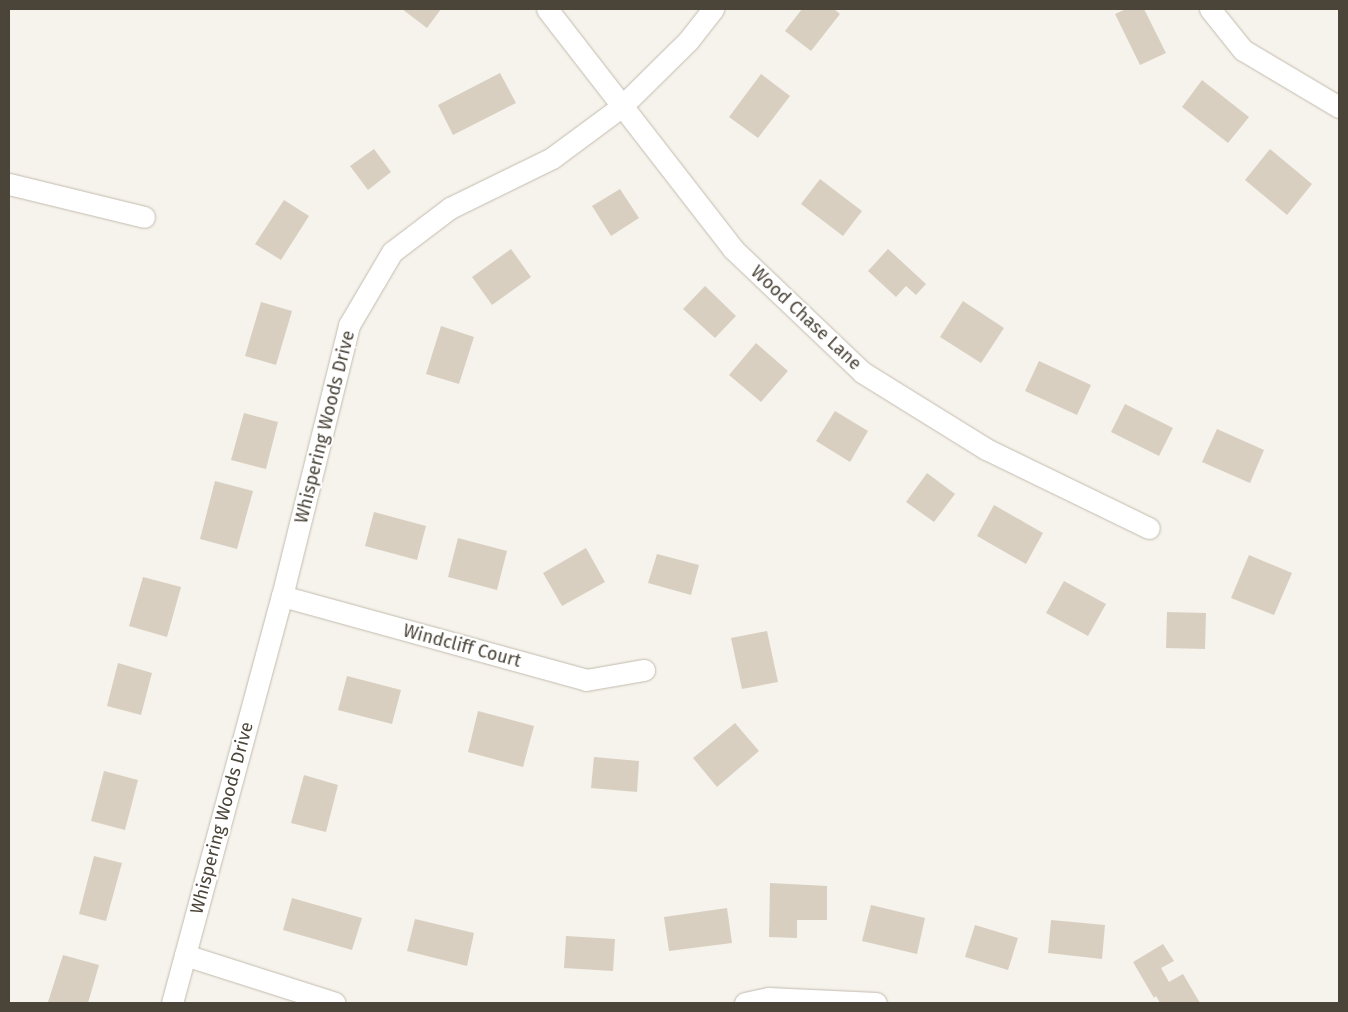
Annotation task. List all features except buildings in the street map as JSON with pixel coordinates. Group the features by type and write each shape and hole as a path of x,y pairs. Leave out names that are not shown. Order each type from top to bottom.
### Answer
{"street":[{"name":"Wood Chase Lane","path":"547,9 621,107 734,249 862,372 986,449 1149,528"},
{"name":"Whispering Woods Drive","path":"172,1003 282,596 349,325 392,252 450,208 552,158 621,107 688,41 713,9"},
{"path":"1210,9 1243,50 1339,107"},
{"path":"9,184 144,217"},
{"name":"Windcliff Court","path":"282,596 586,680 644,670"},
{"path":"185,955 335,1003"},
{"path":"745,1003 768,998 856,1000 876,1003"}]}
